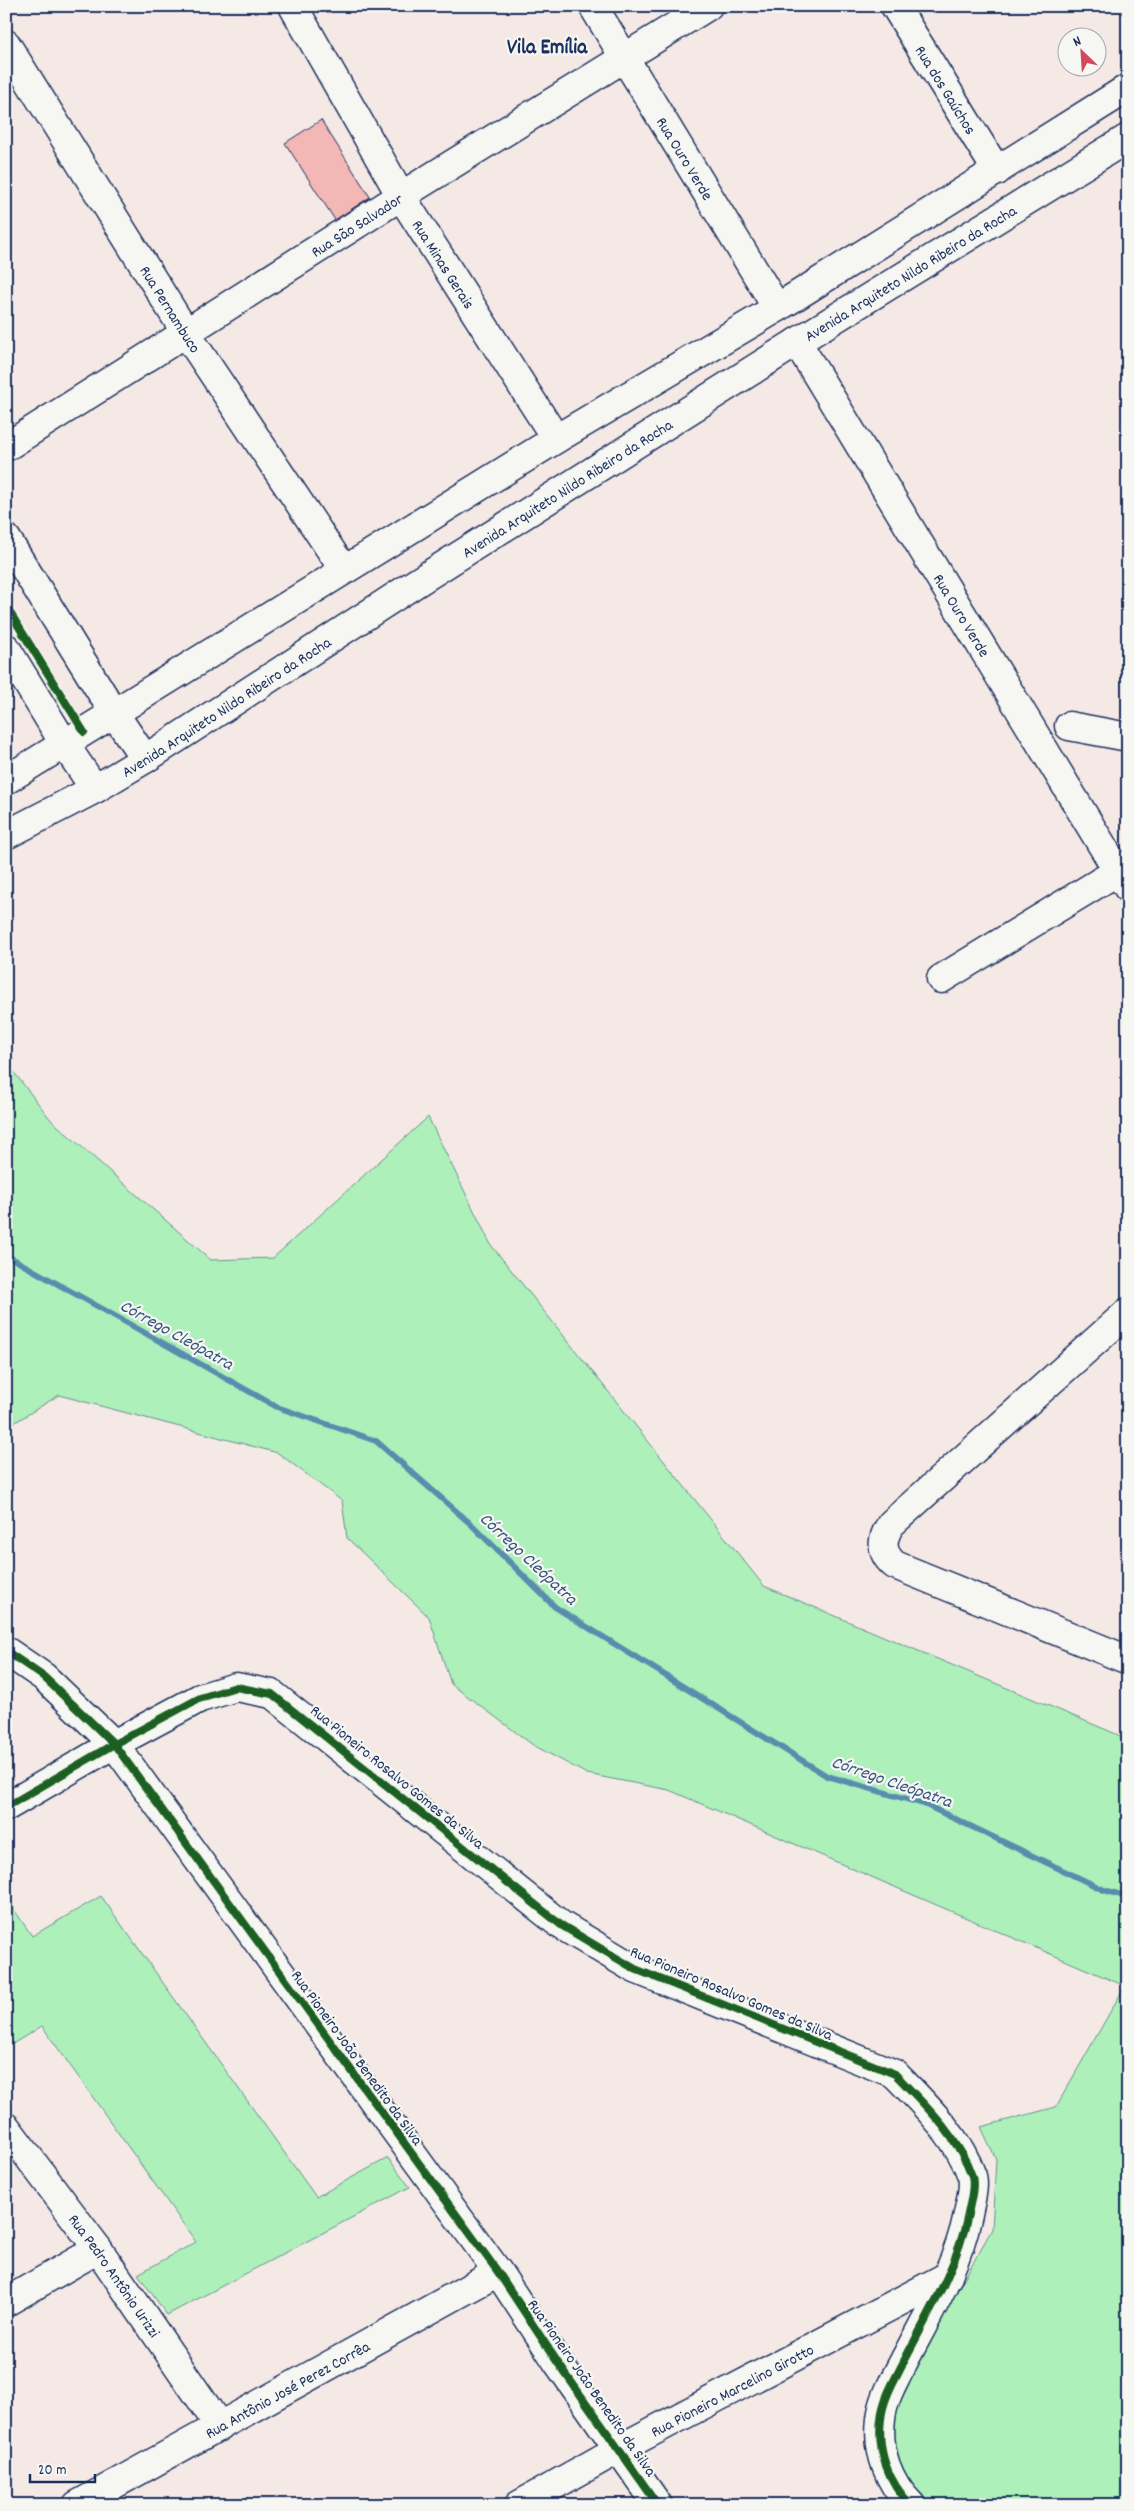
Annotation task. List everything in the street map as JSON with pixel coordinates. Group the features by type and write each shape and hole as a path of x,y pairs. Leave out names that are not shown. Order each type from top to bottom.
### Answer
{"street":[{"name":"Rua Minas Gerais","path":"293,6 401,196 556,439"},
{"name":"Rua Ouro Verde","path":"593,6 777,308"},
{"name":"Rua São Salvador","path":"6,447 401,196 708,6"},
{"name":"Rua dos Gaúchos","path":"894,6 997,171"},
{"name":"Rua Pernambuco","path":"6,44 186,333 344,570"},
{"path":"6,780 556,439 777,308 1128,88"},
{"name":"Avenida Arquiteto Nildo Ribeiro da Rocha","path":"6,835 95,789 145,759 408,589 797,342 1128,138"},
{"name":"Rua Ouro Verde","path":"797,342 1124,875"},
{"path":"6,538 114,713 145,759"},
{"path":"6,648 65,745 95,789"},
{"path":"1069,726 1128,737"},
{"path":"942,979 1124,875"},
{"path":"1128,1312 891,1524 884,1535 883,1550 888,1559 895,1565 1128,1660"},
{"name":"Rua Pioneiro João Benedito da Silva","path":"6,1651 44,1676 114,1744 498,2272 558,2363 658,2505"},
{"name":"Rua Pioneiro Rosalvo Gomes da Silva","path":"6,1807 114,1744 200,1698 236,1687 272,1694 561,1925 635,1969 895,2074 918,2098 956,2144 972,2178 966,2228 948,2276 891,2389 881,2418 881,2449 890,2477 901,2495 911,2505"},
{"name":"Rua Pedro Antônio Urizzi","path":"6,2127 98,2249 220,2427"},
{"path":"6,2302 98,2249"},
{"name":"Rua Antônio José Perez Corrêa","path":"77,2505 498,2272"},
{"name":"Rua Pioneiro Marcelino Girotto","path":"519,2505 619,2449 948,2276"}],"green space":[{"path":"6,1062 51,1120 211,1260 273,1258 428,1117 491,1245 764,1586 1128,1739 1128,2505 934,2505 908,2482 888,2442 897,2398 992,2229 996,2159 981,2127 1056,2107 1125,1986 669,1790 587,1774 533,1745 451,1684 429,1617 347,1538 342,1501 278,1453 59,1395 6,1428"},
{"path":"101,1896 316,2197 388,2158 410,2187 167,2315 138,2274 196,2242 42,2026 6,2048 6,1898 32,1936"}],"building":[{"path":"321,120 370,197 335,220 285,143"}],"waterway":[{"name":"Córrego Cleópatra","path":"6,1255 277,1407 376,1441 472,1525 555,1607 827,1776 924,1804 1104,1890 1128,1897"}],"cycle path":[{"path":"6,606 84,732"},
{"path":"6,1651 44,1677 114,1744 498,2272 558,2363 658,2505"},
{"path":"6,1807 114,1744 200,1698 236,1687 272,1694 561,1925 635,1969 895,2074 949,2134 966,2161 973,2180 968,2214 950,2270 890,2388 882,2411 880,2431 886,2465 896,2486 911,2505"}],"district":[{"name":"Vila Emília","path":"547,46"}]}
